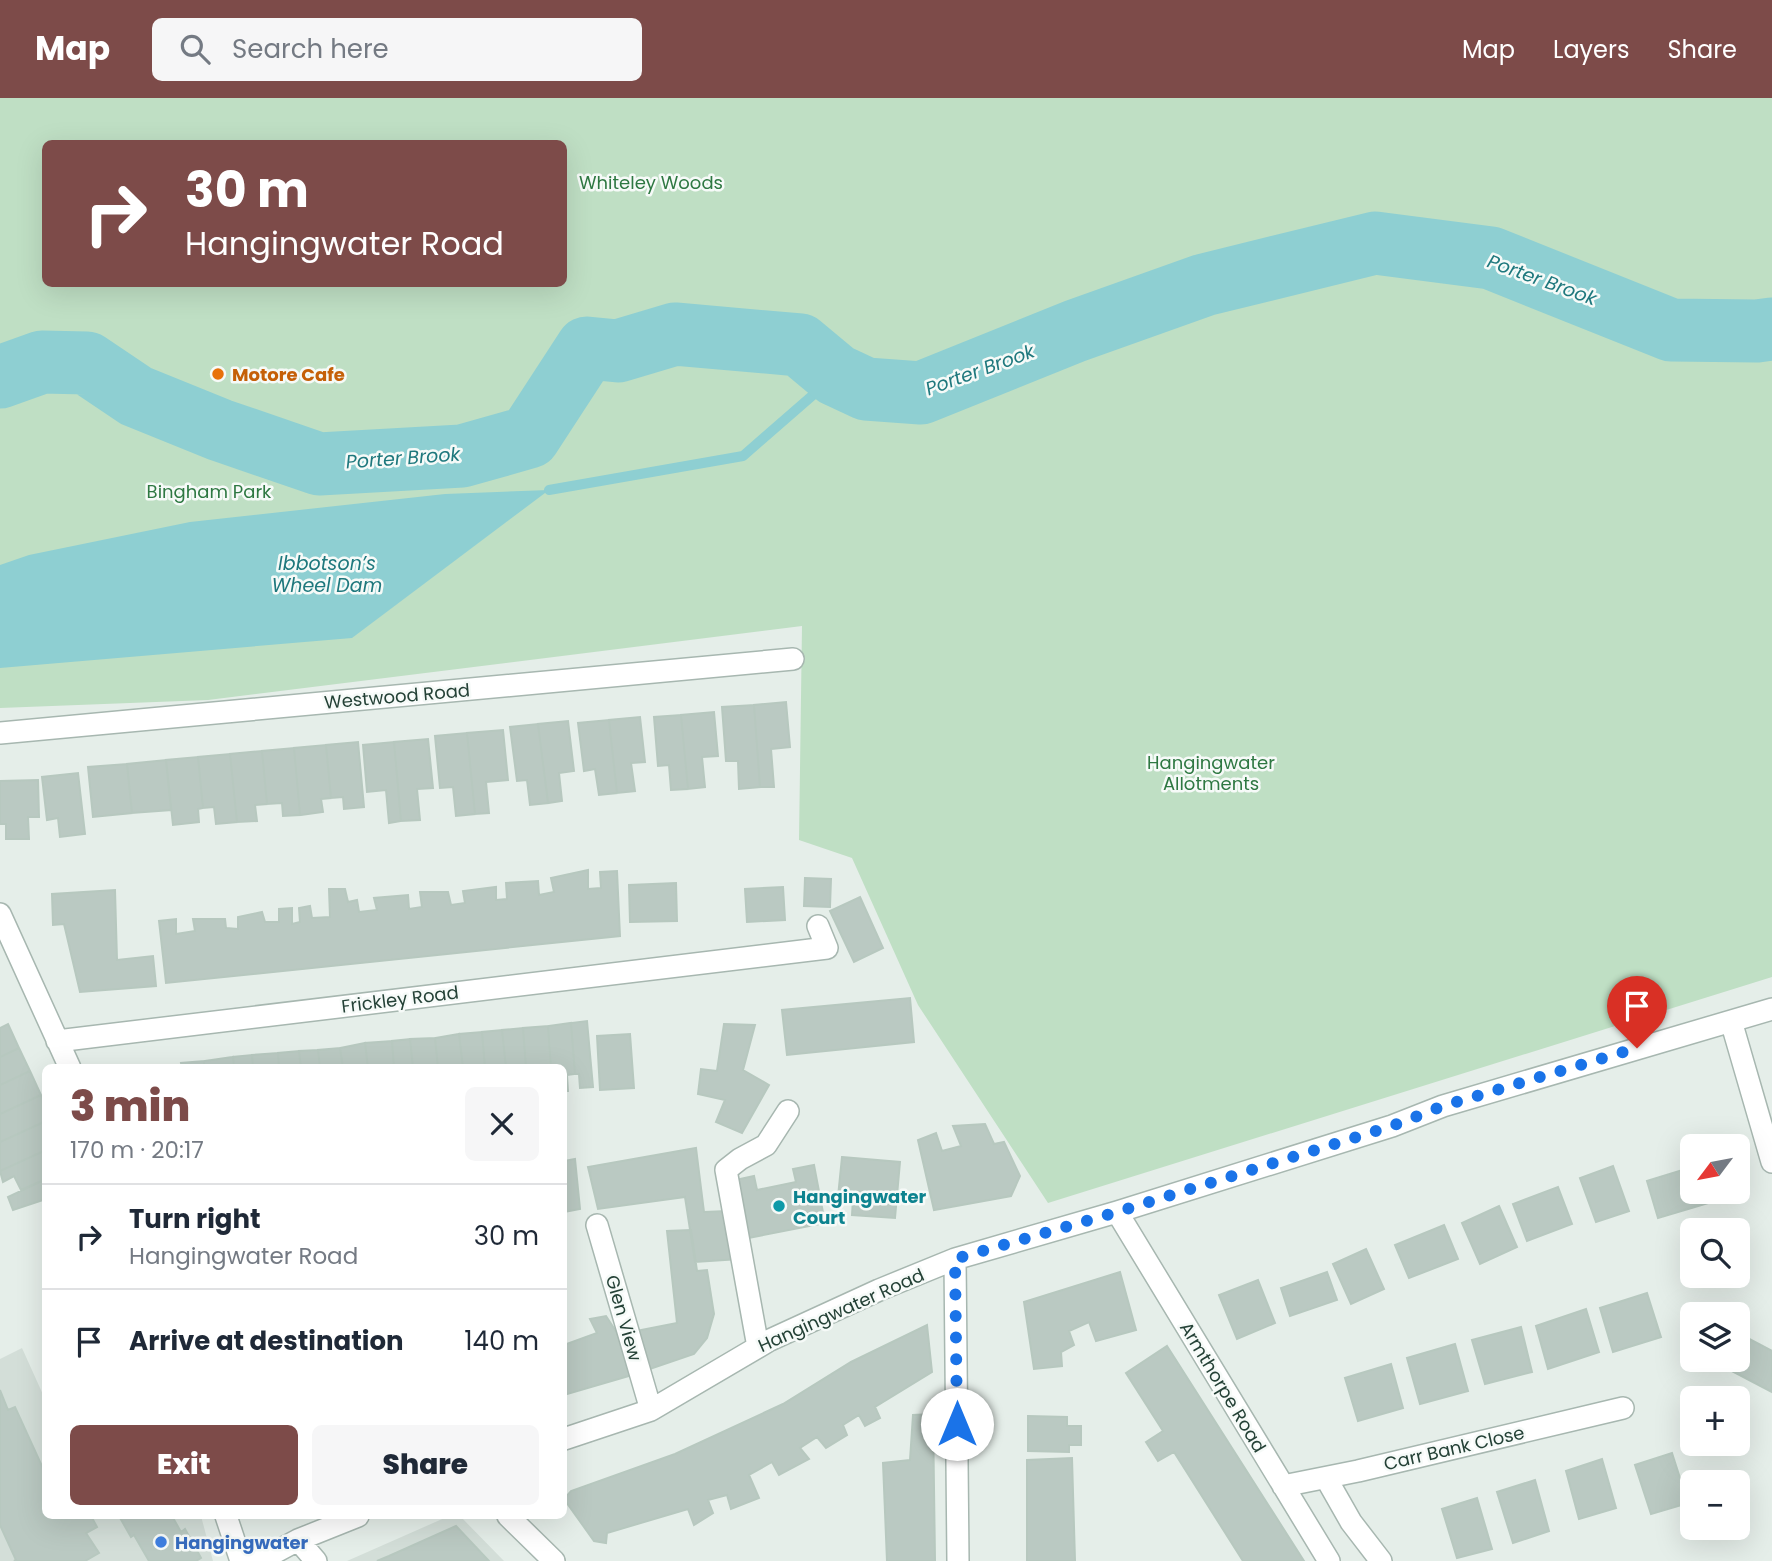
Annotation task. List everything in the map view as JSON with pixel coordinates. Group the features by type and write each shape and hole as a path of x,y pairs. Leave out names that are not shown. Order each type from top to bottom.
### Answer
{"street":[{"name":"Westwood Road","path":"0,733 793,659"},
{"path":"0,914 68,1064"},
{"name":"Frickley Road","path":"57,1041 827,948 818,926"},
{"name":"Hangingwater Road","path":"567,1438 650,1410 758,1347 879,1290 955,1259 1117,1212 1392,1126 1443,1106 1772,1009"},
{"path":"1731,1021 1772,1162"},
{"path":"758,1347 726,1170 766,1145 788,1111"},
{"name":"Armthorpe Road","path":"1117,1212 1329,1561"},
{"name":"Glen View","path":"597,1226 650,1410"},
{"path":"955,1259 958,1561"},
{"name":"Carr Bank Close","path":"1283,1486 1623,1408"},
{"path":"1326,1478 1351,1522 1381,1561"},
{"path":"227,1519 241,1561"},
{"path":"259,1561 298,1540 350,1519"},
{"path":"511,1519 554,1561"},
{"path":"298,1540 316,1561"}],"shaded area":[{"path":"22,1348 42,1392 42,1519 202,1519 213,1561 0,1561 0,1359"},
{"path":"442,1519 463,1519 504,1561 347,1561"}],"green space":[{"path":"0,98 1772,98 1772,977 1048,1203 918,1005 852,858 799,840 802,626 208,700 0,708"}],"water":[{"name":"Ibbotson’s Wheel Dam","path":"549,490 352,638 0,668 0,565 29,555 190,522 445,494"}],"building":[{"path":"786,702 790,747 771,749 774,787 760,787 754,705"},
{"path":"754,705 760,787 739,789 738,761 726,761 722,707"},
{"path":"714,712 718,756 702,757 705,787 688,789 681,715"},
{"path":"681,715 688,789 671,790 669,765 658,766 654,717"},
{"path":"640,717 645,762 631,763 635,791 617,793 609,720"},
{"path":"609,720 617,793 599,795 595,769 584,771 578,723"},
{"path":"568,721 574,771 559,773 562,801 548,803 538,724"},
{"path":"538,724 548,803 530,805 527,780 517,781 510,727"},
{"path":"503,730 508,780 486,782 489,813 475,814 467,733"},
{"path":"467,733 475,814 456,816 453,787 440,788 435,736"},
{"path":"428,739 433,788 417,789 420,820 401,821 394,742"},
{"path":"358,742 364,807 344,809 343,797 331,798 326,745"},
{"path":"394,742 401,821 389,823 386,790 367,792 363,745"},
{"path":"326,745 331,798 321,799 323,812 300,815 294,748"},
{"path":"294,748 300,815 283,816 282,803 267,804 262,751"},
{"path":"262,751 267,804 255,805 257,821 237,822 230,754"},
{"path":"230,754 237,822 216,824 214,807 203,808 198,757"},
{"path":"198,757 203,808 198,809 199,822 173,825 166,760"},
{"path":"166,760 171,810 132,813 127,764"},
{"path":"127,764 132,813 93,817 88,767"},
{"path":"78,773 85,834 60,837 58,818 47,820 42,777"},
{"path":"38,780 39,817 28,817 29,839 6,839 6,824 0,824 0,781"},
{"path":"588,870 588,889 601,888 600,872 617,871 620,936 166,983 159,921 176,919 176,934 195,931 193,919 225,919 226,928 238,929 238,917 262,912 265,922 279,922 279,909 292,908 292,924 300,922 299,908 310,906 312,918 330,917 329,889 345,889 348,902 357,900 359,912 377,910 374,898 408,895 409,909 422,907 420,892 448,892 451,905 465,903 463,891 496,887 496,900 507,899 506,883 538,881 539,895 554,892 551,878"},
{"path":"805,878 831,879 830,907 804,906"},
{"path":"676,883 677,921 630,922 629,885"},
{"path":"783,887 785,920 747,922 745,889"},
{"path":"115,890 117,960 153,956 156,986 80,992 64,924 53,925 52,894"},
{"path":"860,897 883,948 854,962 830,911"},
{"path":"910,998 914,1042 787,1055 782,1010"},
{"path":"587,1021 593,1087 580,1088 579,1074 575,1074 571,1023"},
{"path":"571,1023 575,1074 567,1075 567,1064 551,1064 548,1026"},
{"path":"8,1024 19,1048 0,1057 0,1028"},
{"path":"724,1024 755,1025 743,1070 769,1085 742,1133 716,1122 725,1100 698,1094 701,1069 717,1071"},
{"path":"548,1026 551,1064 526,1064 523,1028"},
{"path":"523,1028 526,1064 506,1064 502,1030"},
{"path":"502,1030 506,1064 485,1064 482,1032"},
{"path":"482,1032 485,1064 463,1064 459,1034"},
{"path":"459,1034 463,1064 438,1064 435,1038"},
{"path":"630,1034 634,1088 600,1090 597,1036"},
{"path":"435,1038 438,1064 413,1064 410,1039"},
{"path":"410,1039 413,1064 394,1064 392,1041"},
{"path":"392,1041 394,1064 368,1064 365,1043"},
{"path":"365,1043 368,1064 342,1064 340,1048"},
{"path":"19,1048 30,1071 0,1085 0,1057"},
{"path":"340,1048 342,1064 320,1064 318,1050"},
{"path":"318,1050 320,1064 301,1064 299,1051"},
{"path":"299,1051 301,1064 279,1064 278,1053"},
{"path":"278,1053 279,1064 253,1064 252,1055"},
{"path":"252,1055 253,1064 234,1064 233,1057"},
{"path":"233,1057 234,1064 204,1064 204,1061"},
{"path":"204,1061 204,1064 181,1063"},
{"path":"30,1071 41,1095 0,1114 0,1085"},
{"path":"42,1097 42,1123 0,1142 0,1114"},
{"path":"42,1123 42,1152 0,1171 0,1142"},
{"path":"985,1124 994,1144 1004,1142 1020,1176 1011,1196 934,1210 918,1140 936,1133 942,1151 961,1146 953,1126"},
{"path":"696,1148 704,1212 727,1211 739,1259 695,1262 685,1197 598,1209 588,1167"},
{"path":"42,1152 42,1181 21,1190 14,1176 3,1182 0,1171"},
{"path":"842,1157 900,1162 895,1218 852,1215 853,1199 838,1197"},
{"path":"575,1159 580,1209 567,1211 567,1160"},
{"name":"Hangingwater Court","path":"814,1165 825,1223 743,1239 731,1181 754,1176 757,1190 796,1182 793,1169"},
{"path":"1613,1166 1629,1211 1596,1222 1580,1178"},
{"path":"1680,1171 1680,1204 1705,1204 1658,1218 1647,1181"},
{"path":"42,1181 42,1200 13,1210 8,1197"},
{"path":"1558,1187 1572,1224 1527,1241 1513,1204"},
{"path":"1499,1206 1517,1247 1480,1264 1462,1223"},
{"path":"1444,1225 1458,1259 1409,1278 1395,1245"},
{"path":"691,1230 697,1271 707,1270 714,1314 707,1338 694,1354 644,1371 631,1332 677,1323 667,1231"},
{"path":"1366,1249 1384,1289 1351,1304 1333,1264"},
{"path":"1120,1272 1136,1330 1096,1341 1089,1322 1069,1331 1074,1345 1061,1352 1062,1366 1034,1369 1024,1302"},
{"path":"1327,1272 1337,1300 1290,1316 1281,1288"},
{"path":"1258,1280 1275,1323 1237,1339 1219,1295"},
{"path":"1647,1293 1661,1337 1613,1352 1600,1308"},
{"path":"1586,1309 1599,1352 1548,1369 1536,1326"},
{"path":"606,1316 617,1333 632,1375 567,1394 567,1344 597,1333 590,1319"},
{"path":"927,1325 932,1372 875,1407 880,1418 865,1426 859,1415 843,1425 847,1435 826,1448 817,1437 800,1448 809,1459 779,1475 772,1462 749,1475 759,1498 731,1509 727,1495 708,1500 713,1513 694,1525 688,1509 607,1533 606,1543 594,1541 567,1503 567,1496 571,1491 675,1454 783,1404 851,1362"},
{"path":"1521,1327 1532,1372 1485,1384 1472,1340"},
{"path":"1750,1339 1772,1351 1772,1392 1734,1372 1750,1372"},
{"path":"1455,1344 1468,1391 1420,1404 1407,1358"},
{"path":"1167,1346 1304,1561 1243,1561 1174,1452 1158,1461 1146,1442 1163,1431 1126,1373"},
{"path":"1391,1364 1403,1408 1358,1421 1345,1378"},
{"path":"0,1390 8,1410 15,1407 42,1466 42,1519 93,1519 97,1527 86,1533 99,1553 85,1561 14,1561 16,1560 0,1525"},
{"path":"933,1414 935,1561 887,1561 883,1463 910,1460 913,1415"},
{"path":"1028,1416 1067,1417 1067,1426 1081,1426 1081,1445 1069,1445 1069,1452 1028,1451"},
{"path":"1672,1453 1680,1478 1680,1505 1651,1514 1635,1465"},
{"path":"1072,1458 1075,1561 1027,1561 1027,1460"},
{"path":"1602,1459 1616,1508 1579,1519 1566,1471"},
{"path":"1535,1480 1549,1531 1513,1543 1497,1492"},
{"path":"1477,1498 1492,1549 1457,1558 1442,1509"},
{"path":"121,1519 174,1519 181,1532 185,1529 201,1558 196,1561 149,1561 134,1535 131,1537"},
{"path":"456,1526 489,1561 377,1561 389,1556"}],"waterway":[{"name":"Porter Brook","path":"0,377 42,362 87,363 136,396 220,430 319,464 462,456 529,437 587,348 618,351 675,334 800,345 836,375 866,389 921,393 1075,331 1204,285 1375,243 1491,258 1671,330 1772,329"},
{"path":"549,490 743,456 836,375"}],"place":[{"name":"Motore Cafe","path":"218,374"},
{"name":"Hangingwater Court","path":"779,1206"},
{"name":"Hangingwater","path":"161,1542"}],"route":[{"path":"957,1424 955,1259 1117,1212 1392,1126 1443,1106 1637,1048"}],"park label":[{"name":"Whiteley Woods","path":"651,182"},
{"name":"Bingham Park","path":"209,491"},
{"name":"Hangingwater Allotments","path":"1211,772"}]}
